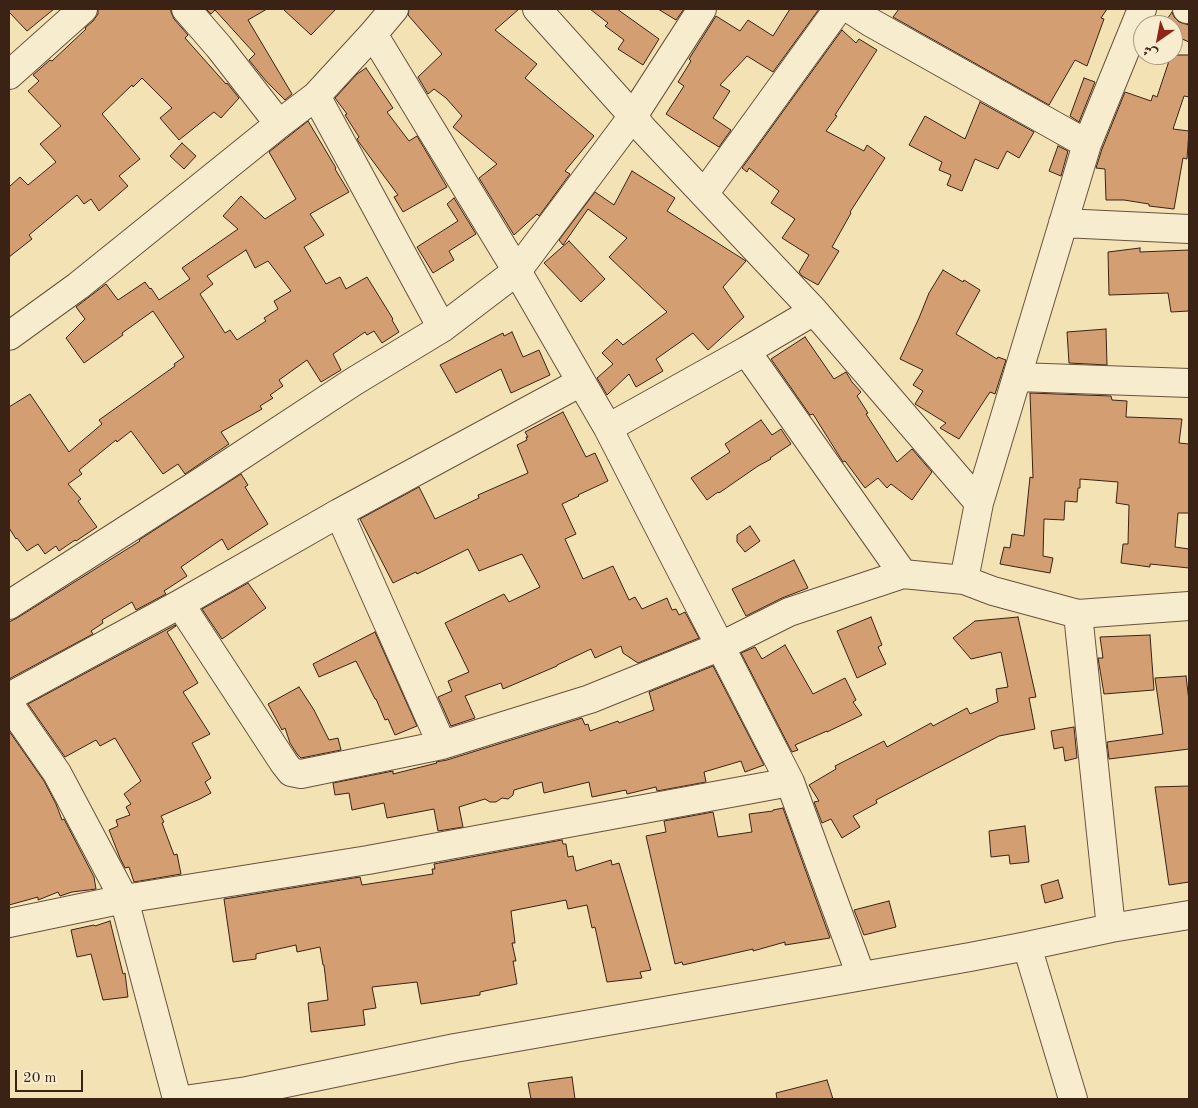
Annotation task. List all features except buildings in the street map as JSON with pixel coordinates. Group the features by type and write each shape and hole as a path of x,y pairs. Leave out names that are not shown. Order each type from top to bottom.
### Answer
{"street":[{"path":"9,75 83,9"},
{"path":"186,9 219,46 280,124"},
{"path":"9,336 78,286 316,96 394,9"},
{"path":"537,9 641,127 814,311 979,503"},
{"path":"9,605 353,382 442,328 517,271 633,116 702,9"},
{"path":"704,194 838,9"},
{"path":"964,580 979,503 1087,144 1142,9"},
{"path":"866,13 1087,144"},
{"path":"373,34 517,271 608,428 721,646 790,782 861,976"},
{"path":"316,96 442,328"},
{"path":"1063,223 1189,229"},
{"path":"608,428 814,311"},
{"path":"746,351 903,574"},
{"path":"1017,377 1189,383"},
{"path":"9,697 180,604 339,512 581,382"},
{"path":"339,512 442,745"},
{"path":"180,604 291,772 301,774 442,745 590,699 721,646 789,612 903,574 964,580 993,591 1078,614 1189,606"},
{"path":"1078,614 1111,928"},
{"path":"9,704 56,774 124,899 177,1099"},
{"path":"9,922 124,899 368,860 790,782"},
{"path":"191,1099 247,1095 455,1048 1027,946 1111,928 1189,915"},
{"path":"1027,946 1073,1099"}]}
